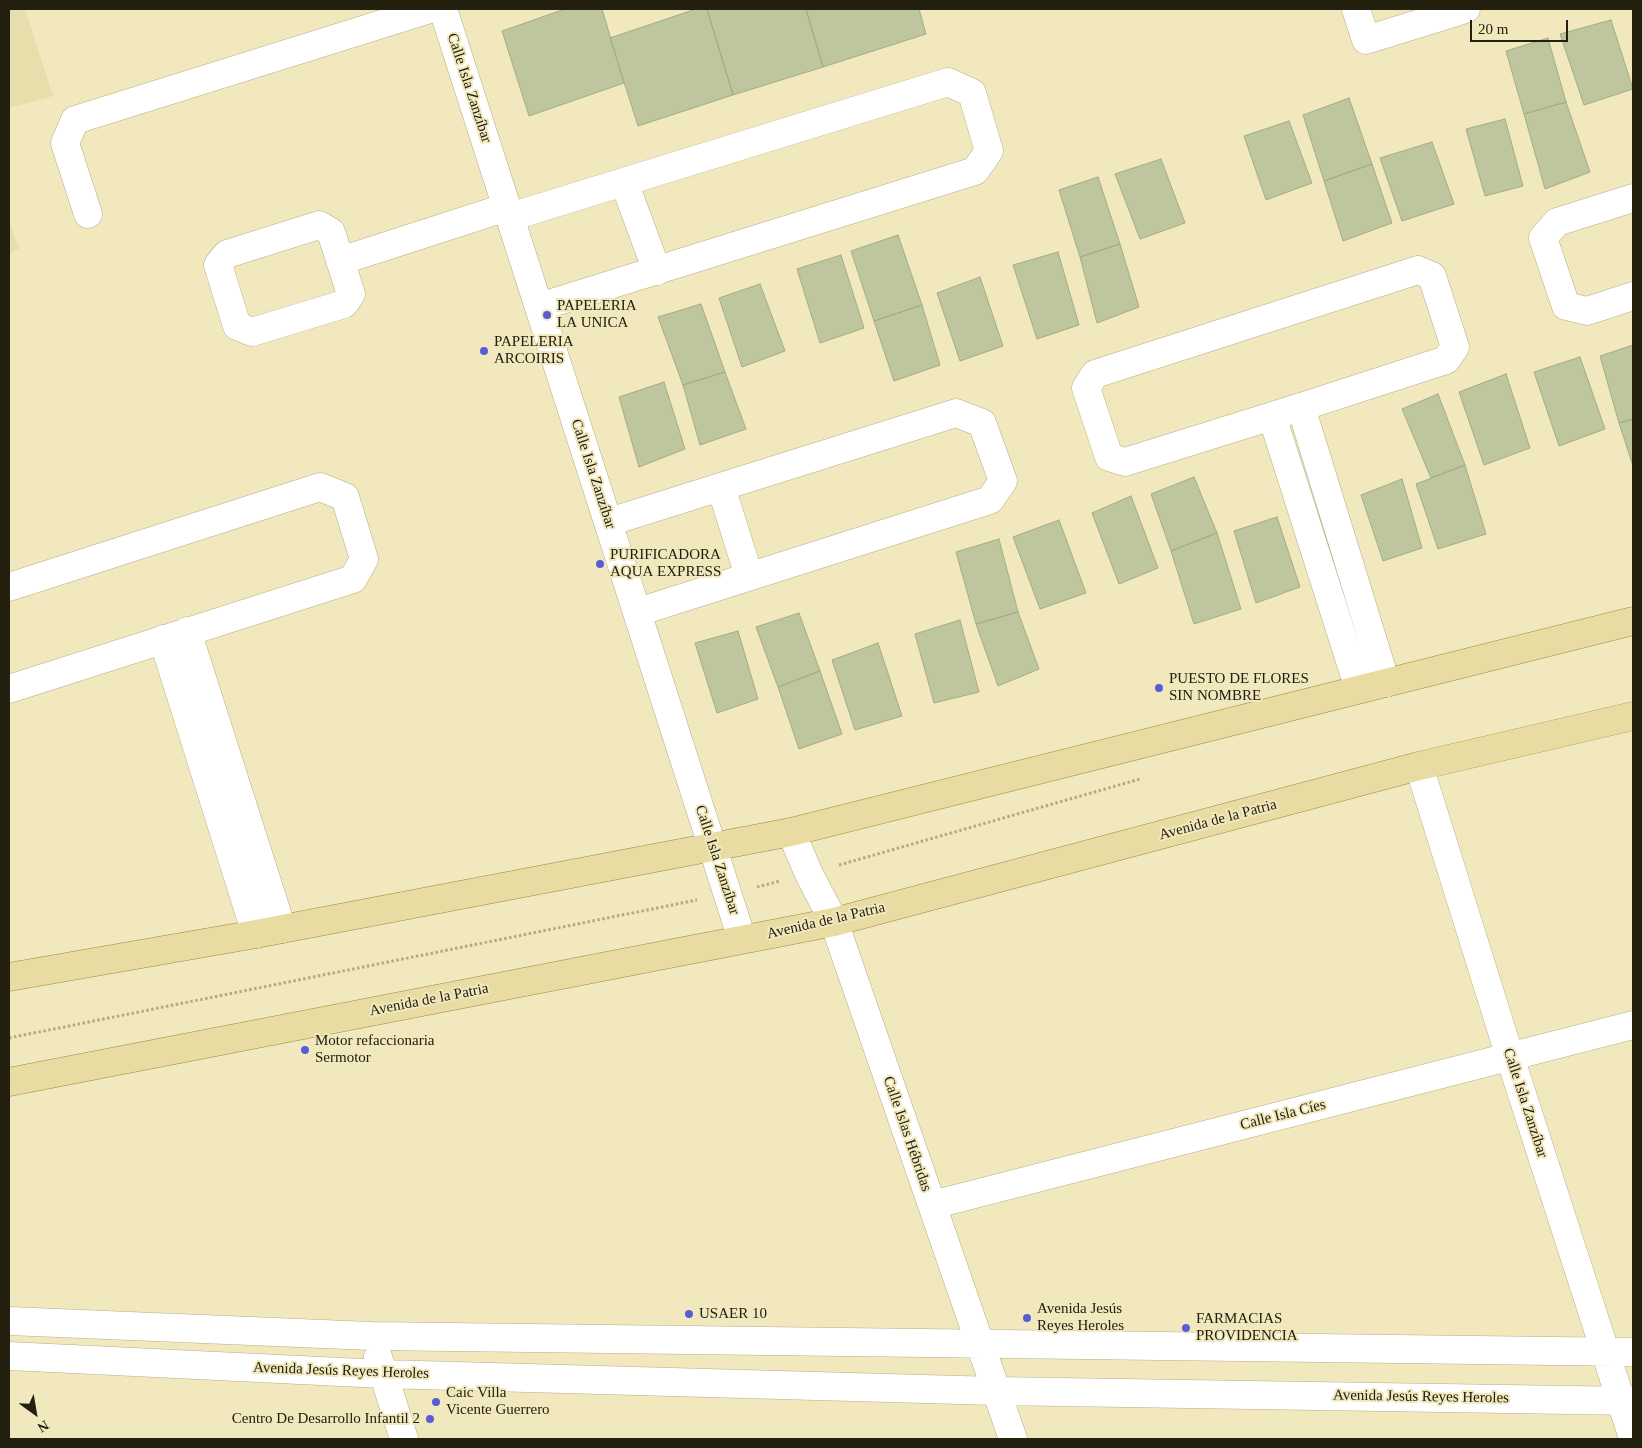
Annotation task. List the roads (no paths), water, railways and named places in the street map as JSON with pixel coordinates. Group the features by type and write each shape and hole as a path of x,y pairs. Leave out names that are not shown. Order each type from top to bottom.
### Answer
{"main road":[{"path":"9,977 269,932 791,832 1633,621"},
{"name":"Avenida de la Patria","path":"9,1082 834,922 1419,766 1633,716"}],"street":[{"path":"88,214 65,144 75,120 430,9"},
{"name":"Calle Isla Zanzíbar","path":"443,9 742,940"},
{"path":"1356,9 1366,40 1466,9"},
{"path":"340,261 509,212 624,182 948,82 972,93 989,151 975,171 539,307"},
{"path":"624,182 657,271"},
{"path":"1633,198 1557,222 1543,238 1566,306 1587,311 1633,296"},
{"path":"319,225 331,232 340,261 351,294 344,304 252,332 237,326 218,265 227,254 319,225"},
{"path":"1418,270 1432,276 1455,347 1446,360 1272,416 1125,462 1109,457 1086,388 1095,374 1418,270"},
{"path":"1301,407 1386,683"},
{"path":"609,522 956,413 982,422 1003,481 990,500 638,612"},
{"path":"1272,416 1359,689"},
{"path":"9,587 320,487 345,497 364,560 353,579 9,689"},
{"path":"721,487 750,576"},
{"path":"175,635 269,932"},
{"name":"Calle Isla Zanzíbar","path":"1419,766 1605,1352 1627,1400 1633,1438"},
{"name":"Calle Islas Hébridas","path":"791,832 809,874 834,922 1012,1439"},
{"name":"Calle Isla Cíes","path":"932,1205 1633,1025"},
{"path":"9,1321 371,1336 1633,1352"},
{"path":"371,1336 404,1439"},
{"path":"1605,1352 1633,1341"},
{"name":"Avenida Jesús Reyes Heroles","path":"9,1356 383,1374 996,1391 1627,1400"}],"place":[{"name":"PAPELERIA LA UNICA","path":"547,315"},
{"name":"PAPELERIA ARCOIRIS","path":"484,351"},
{"name":"PURIFICADORA AQUA EXPRESS","path":"600,564"},
{"name":"PUESTO DE FLORES SIN NOMBRE","path":"1159,688"},
{"name":"Motor refaccionaria Sermotor","path":"305,1050"},
{"name":"USAER 10","path":"689,1314"},
{"name":"Avenida Jesús Reyes Heroles","path":"1027,1318"},
{"name":"FARMACIAS PROVIDENCIA","path":"1186,1328"},
{"name":"Caic Villa Vicente Guerrero","path":"436,1402"},
{"name":"Centro De Desarrollo Infantil 2","path":"430,1419"}]}
